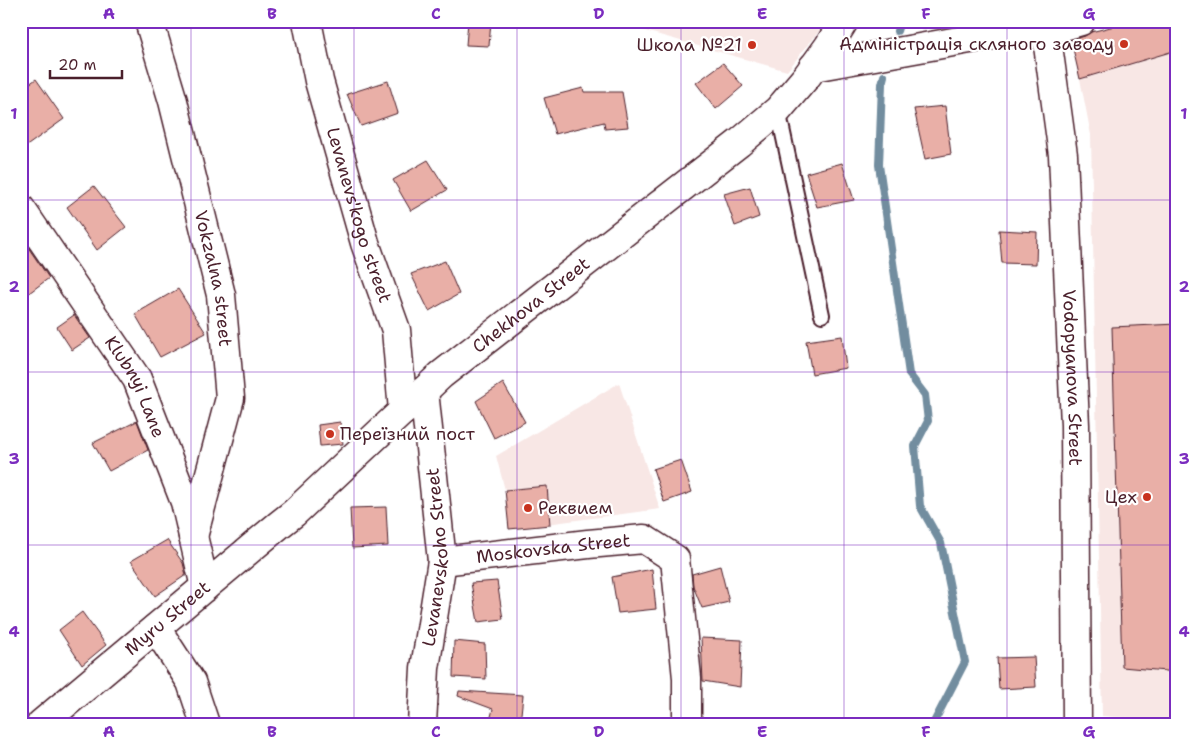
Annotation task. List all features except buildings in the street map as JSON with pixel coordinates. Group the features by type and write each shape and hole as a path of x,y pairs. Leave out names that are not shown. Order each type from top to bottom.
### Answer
{"street":[{"name":"Vokzalna street","path":"149,21 173,101 221,295 230,398 193,537"},
{"name":"Levanevs'kogo street","path":"307,21 319,81 365,243 396,330 403,411"},
{"name":"Chekhova Street","path":"294,514 441,375 739,143 778,110 813,67 844,21"},
{"path":"813,67 998,34 1046,31 1081,21"},
{"name":"Vodopyanova Street","path":"1046,31 1063,155 1075,426 1077,724"},
{"name":"Klubnyi Lane","path":"21,210 137,379 185,502 205,587"},
{"name":"Levanevskoho Street","path":"422,724 425,668 442,561 424,391"},
{"name":"Myru Street","path":"41,724 294,514"},
{"name":"Moskovska Street","path":"442,561 644,539 675,559 687,678 687,724"},
{"path":"156,628 191,682 205,724"}],"lane":[{"path":"778,110 822,315"}],"shaded area":[{"name":"Школа №21","path":"610,21 827,21 787,71"},
{"path":"1177,50 1177,722 1102,716 1091,135 1080,79"},
{"path":"619,383 660,509 509,529 505,490 496,456"}],"waterway":[{"path":"897,31 900,21"},
{"path":"884,76 882,84 879,165 909,374 925,395 928,421 915,446 920,506 941,543 965,662 933,724"}],"place":[{"name":"Адміністрація скляного заводу","path":"1124,44"},
{"name":"Школа №21","path":"752,45"},
{"name":"Переїзний пост","path":"330,434"},
{"name":"Цех","path":"1147,497"},
{"name":"Реквием","path":"528,508"}]}
